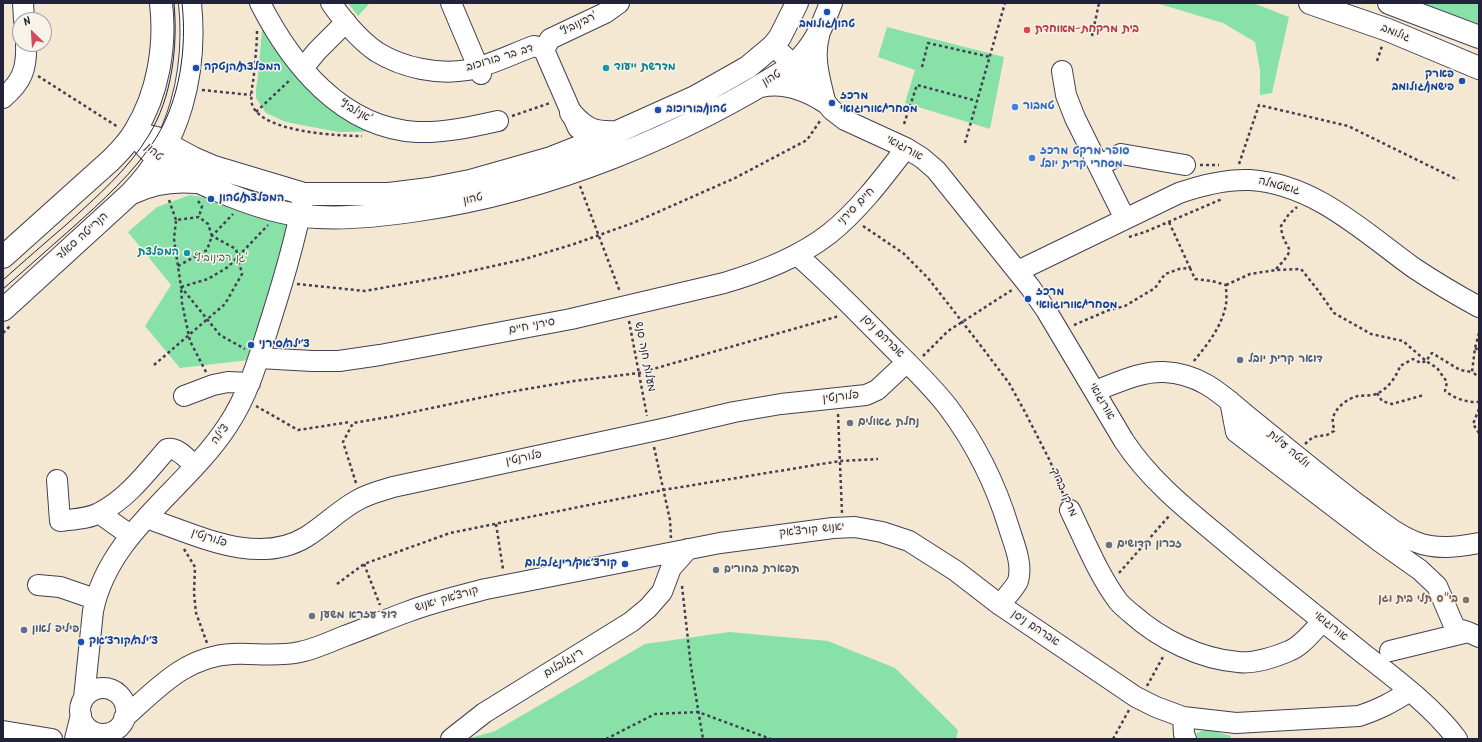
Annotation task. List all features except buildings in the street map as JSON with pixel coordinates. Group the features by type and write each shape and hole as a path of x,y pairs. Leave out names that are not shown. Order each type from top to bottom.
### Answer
{"main road":[{"path":"3,257 111,160 122,149 129,132 143,118 157,75 161,53 163,31 161,3"},
{"name":"הנרייטה סאלד","path":"3,310 131,193 146,177 162,151 181,109 186,88 192,41 190,3"},
{"name":"טהון","path":"162,151 194,158 214,167 304,194 389,194 429,189 470,181 551,158 585,160 617,132 695,97 748,67 773,46 780,37 794,11 796,3"},
{"name":"טהון","path":"129,132 156,138 162,151 198,182 247,201 291,213 342,218 389,214 471,201 529,186 585,160 633,149 704,116 760,86 794,65 804,56 819,34 831,3"},
{"name":"גולומב","path":"1310,3 1388,30 1479,68"},
{"path":"1388,3 1479,37"},
{"path":"819,34 815,47 816,62 827,105"},
{"path":"760,86 776,84 798,88 809,92 827,105"},
{"path":"568,106 580,123 593,131 617,132"},
{"path":"131,193 145,187 159,184 198,182"}],"street":[{"name":"אנילביץ'","path":"260,3 280,40 330,97 351,112 379,126 415,132 436,132 461,129 498,121"},
{"path":"303,68 317,51 343,25 320,3"},
{"name":"דב בר בורוכוב","path":"331,3 343,25 376,51 415,68 454,71 480,70 534,46 544,50 568,106 585,160"},
{"path":"451,3 480,70"},
{"name":"רבינוביץ'","path":"544,50 550,39 605,13 619,3"},
{"name":"אורוגואי","path":"773,46 794,65 827,105 845,120 906,148 922,158 936,170 1022,276 1046,310 1111,420 1135,458 1145,470 1180,504 1283,590 1410,691 1444,724 1457,739"},
{"path":"3,98 20,81 24,67 25,52"},
{"path":"1062,71 1066,95 1075,118 1125,219"},
{"name":"חיים סירני","path":"797,255 829,234 849,216 879,184 906,148"},
{"path":"1099,166 1121,154 1185,165"},
{"name":"גואטמלה","path":"1022,276 1125,219 1179,192 1201,185 1225,181 1250,180 1270,183 1299,191 1322,203 1349,219 1450,292 1479,307"},
{"name":"צ'ילה","path":"75,739 82,707 95,599 115,556 130,535 195,466 227,427 238,410 259,358 282,282 291,213 304,194"},
{"name":"סירני חיים","path":"259,358 339,361 450,343 571,320 731,281 776,265 797,255"},
{"name":"אברהם ניסן","path":"797,255 821,276 909,364 948,407 970,441 982,462 1003,509 1015,546 1019,566 1017,582 1000,605 1138,698 1156,707 1183,717 1236,723 1359,716 1378,710 1410,691"},
{"name":"פלורנטין","path":"146,518 236,548 256,550 276,548 291,544 305,537 356,501 371,494 393,487 650,432 734,412 781,404 866,395 877,390 909,364"},
{"name":"וולטה עילית","path":"1095,391 1144,374 1164,372 1181,374 1200,380 1213,388 1316,473 1393,530 1416,542 1434,546 1456,548 1479,544"},
{"path":"184,396 213,385 228,382 246,391"},
{"path":"1230,402 1236,432 1379,541 1420,570 1437,586 1455,628 1474,634"},
{"path":"57,480 60,521 85,518 99,513 116,502 138,482 167,449 172,448 178,451 195,466"},
{"name":"מרקו ברוך","path":"1070,510 1099,571 1119,602 1138,619 1188,649 1212,658 1240,663 1267,659 1290,651 1305,639 1323,621"},
{"path":"99,513 130,535"},
{"name":"יאנוש קורצ'אק","path":"652,556 720,542 843,527 856,527 882,532 909,541 956,571 1000,605"},
{"name":"רינגלבלום","path":"451,739 484,713 631,622 648,608 662,592 674,582 676,561 680,551"},
{"path":"652,556 661,565 666,575 674,582"},
{"name":"קורצ'אק יאנוש","path":"124,718 182,669 196,662 212,657 233,654 299,653 321,646 409,611 447,599 506,585 652,556"},
{"path":"38,585 60,587 95,599"},
{"path":"1390,651 1474,634"},
{"name":"צ'ילה","path":"90,647 94,661 108,688"},
{"path":"108,688 121,697 126,711 120,725 115,730 98,736 83,722 82,707 93,690 108,688"},
{"path":"1183,717 1184,734 1186,739"},
{"path":"3,730 52,739"}],"path":[{"path":"965,143 1005,3"},
{"path":"1092,36 1099,3"},
{"path":"257,31 257,47 251,94 252,105 261,117 276,125 314,133 343,136 369,135"},
{"path":"922,67 928,43 990,57"},
{"path":"24,67 129,132"},
{"path":"256,112 303,68"},
{"path":"904,124 917,85 977,101"},
{"path":"195,90 251,94"},
{"path":"282,282 366,291 453,275 525,259 574,244 633,223 735,178 807,140 827,105"},
{"path":"1239,165 1259,105 1348,126 1458,180"},
{"path":"498,121 568,106"},
{"name":"מעלות חנה סנש","path":"585,160 599,235 626,306 650,432 670,520 680,551"},
{"path":"1185,165 1224,165"},
{"path":"168,197 176,220 174,239 182,304 190,341 213,385"},
{"path":"1124,238 1169,222 1223,199"},
{"path":"178,266 206,250 212,236 247,201"},
{"path":"1276,270 1288,257 1290,250 1282,234 1281,226 1289,214 1298,206"},
{"path":"181,287 208,279 228,267 245,248 291,213"},
{"path":"154,365 225,304 242,274 236,248 212,236 208,224 199,216 176,220"},
{"name":"מרקו ברוך","path":"849,216 903,253 928,278 1009,383 1050,461 1070,510"},
{"path":"1169,222 1195,279 1212,281 1226,285 1250,274 1276,270 1301,269 1334,313 1371,334 1404,342 1426,361 1437,368 1447,382 1445,391 1450,395 1471,403 1479,402"},
{"path":"1059,332 1081,321 1109,310 1125,306 1155,288 1165,274 1179,269 1190,268"},
{"path":"909,364 948,331 1022,276"},
{"path":"1181,374 1204,348 1219,327 1226,304 1226,285"},
{"path":"181,287 220,334 259,358"},
{"path":"357,487 343,442 353,423 498,394 574,381 639,373 831,319"},
{"path":"1472,372 1475,348 1479,333"},
{"path":"1475,348 1479,350"},
{"path":"1304,444 1313,437 1327,435 1334,431 1333,418 1339,407 1348,400 1356,397 1377,394 1386,388 1398,373 1400,366 1413,359 1421,363 1426,361 1432,353 1460,370 1472,372 1479,377"},
{"path":"246,391 298,430 350,422"},
{"path":"1377,394 1382,401 1392,404 1424,395"},
{"path":"837,398 843,527"},
{"path":"1479,409 1473,424 1479,433"},
{"path":"336,584 364,564 450,533 663,490 840,461 878,459"},
{"path":"1108,586 1180,504"},
{"path":"496,524 506,585"},
{"path":"364,564 386,620"},
{"path":"195,568 194,593 196,613 212,657"},
{"path":"674,582 691,667 703,739"},
{"path":"1113,739 1172,640"},
{"path":"606,739 655,714 698,712 771,739"}],"green space":[{"path":"256,3 317,89 397,131 338,132 286,122 266,113 256,98 262,30"},
{"path":"348,3 370,3 358,16"},
{"path":"1156,3 1253,3 1289,17 1272,93 1260,95 1260,70 1255,42 1223,23"},
{"path":"1410,3 1479,3 1479,28"},
{"path":"887,27 1004,57 990,129 905,103 915,70 878,57"},
{"name":"גן רבינוביץ'","path":"190,195 220,200 291,220 249,360 180,368 145,326 171,285 128,232 157,207"},
{"path":"729,632 828,641 895,668 958,730 956,739 467,739 495,731 645,644"},
{"path":"1207,729 1231,736 1230,739 1196,739 1197,733"}],"tram line":[{"path":"3,280 100,193 141,148 157,120 163,105 172,71 175,37 174,3"},
{"path":"3,289 106,197 128,175 156,138 171,107 180,73 183,38 182,3"}],"place":[{"name":"טהון/גולומב","path":"827,12"},
{"name":"בית מרקחת-מאוחדת","path":"1027,30"},
{"name":"המפלצת/הנטקה","path":"196,68"},
{"name":"מדרשת ייעוד","path":"606,68"},
{"name":"פארק פישמן/גולומב","path":"1462,81"},
{"name":"מרכז מסחרי/אורוגואי","path":"832,103"},
{"name":"טמבור","path":"1015,107"},
{"name":"טהון/בורוכוב","path":"658,110"},
{"name":"סופר מרקט מרכז מסחרי קרית יובל","path":"1032,158"},
{"name":"המפלצת/טהון","path":"211,199"},
{"name":"המפלצת","path":"187,253"},
{"name":"מרכז מסחרי/אורוגוואי","path":"1028,299"},
{"name":"צ׳ילה/סירני","path":"251,345"},
{"name":"דואר קרית יובל","path":"1240,360"},
{"name":"נחלת גאולים","path":"850,423"},
{"name":"זכרון קדושים","path":"1109,545"},
{"name":"קורצ׳אק/רינגלבלום","path":"625,564"},
{"name":"תפארת בחורים","path":"716,570"},
{"name":"בי\"ס תלי בית וגן","path":"1466,600"},
{"name":"דוד עזרא משען","path":"312,616"},
{"name":"פיליפ לאון","path":"24,630"},
{"name":"צ׳ילה/קורצ׳אק","path":"81,642"}]}
